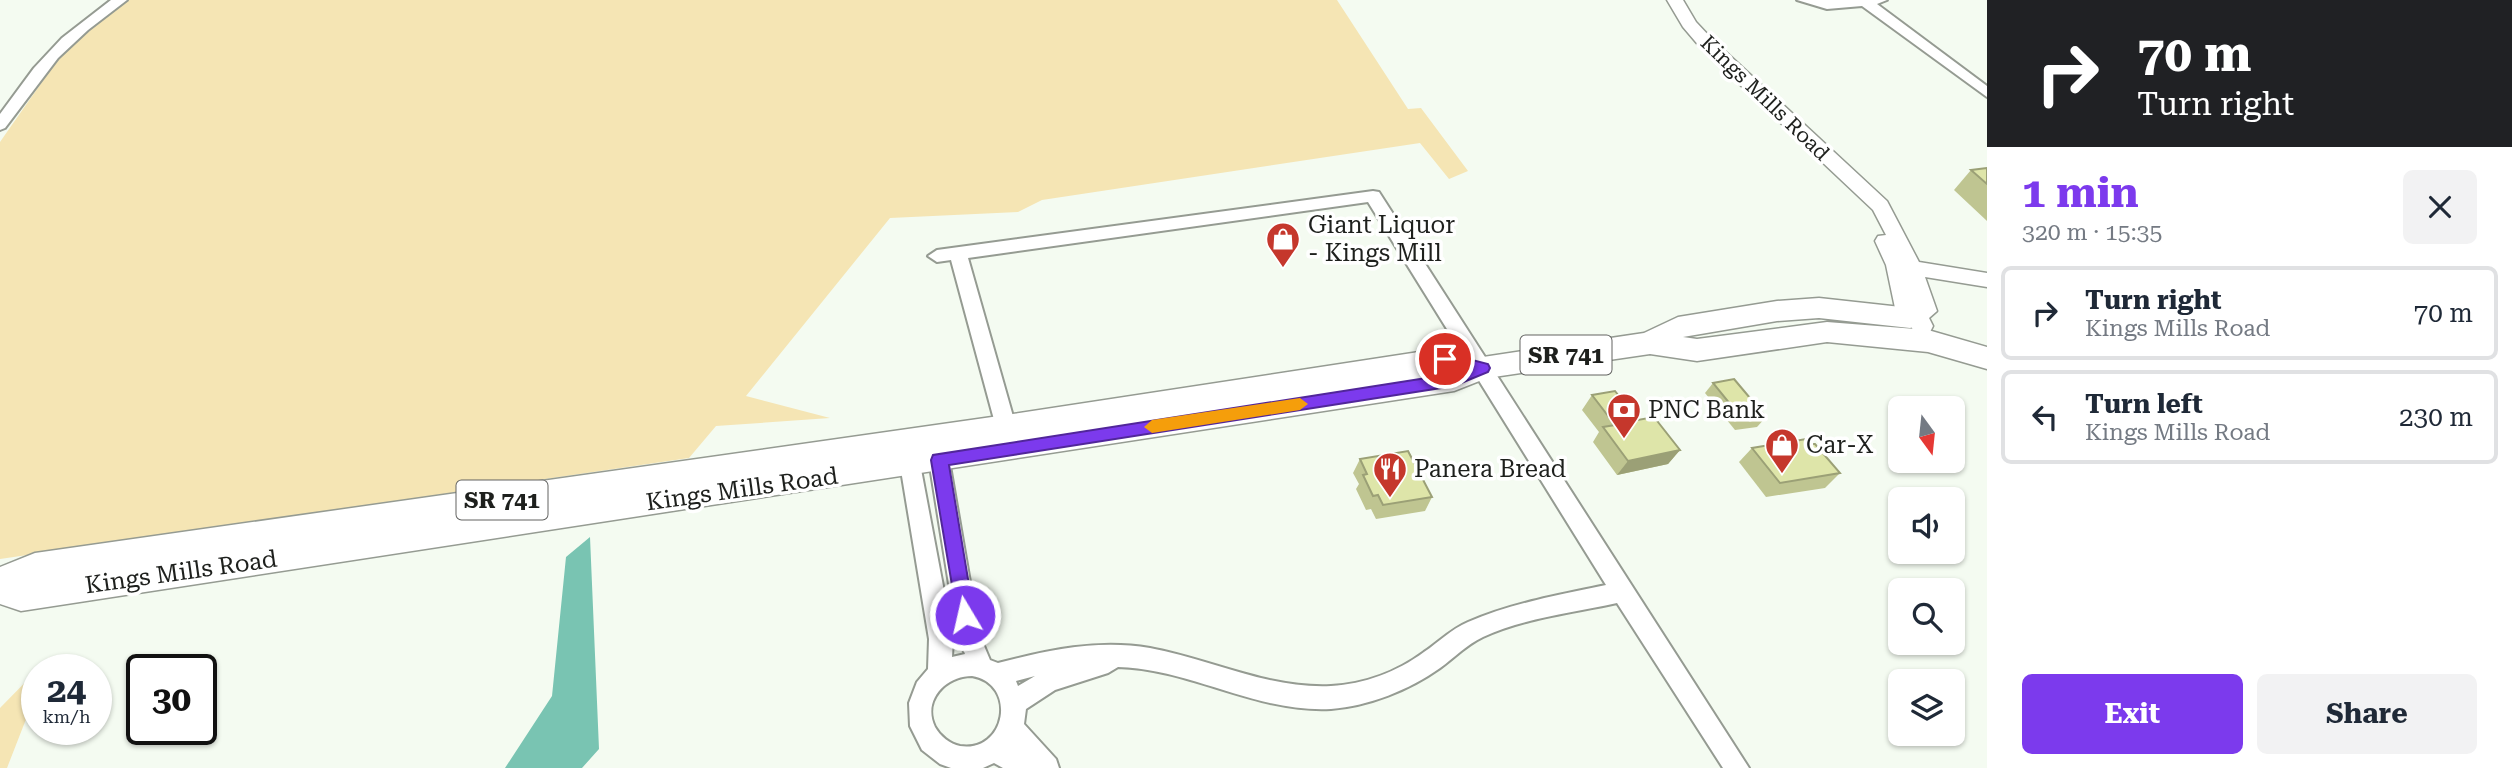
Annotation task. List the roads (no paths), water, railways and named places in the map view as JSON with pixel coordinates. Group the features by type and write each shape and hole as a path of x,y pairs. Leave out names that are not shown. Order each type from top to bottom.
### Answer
{"main road":[{"name":"SR 741","path":"1922,325 1987,339"},
{"name":"SR 741","path":"1922,325 1987,358"},
{"name":"Kings Mills Road","path":"0,589 21,596 925,462 1454,380 1483,368 1650,343 1698,349 1827,332 1922,325"},
{"name":"Kings Mills Road","path":"0,583 36,568 1006,427 1445,359 1483,368"}],"street":[{"path":"0,125 31,78 58,47 120,0"},
{"name":"Kings Mills Road","path":"1675,0 1689,24 1706,43 1880,206 1899,236 1914,268 1927,311 1922,325 1906,307 1896,265 1864,206 1862,191"},
{"path":"1804,0 1827,5 1873,1 1987,93"},
{"path":"937,256 1373,195 1622,592 1737,768"},
{"path":"958,253 1006,427"},
{"path":"1914,268 1987,280"},
{"path":"925,462 968,634 989,671 1004,682 1013,715 1028,750 1047,768"},
{"path":"925,462 941,639 939,675"},
{"path":"1127,658 1070,671 1041,684 1013,715 994,750 974,757 957,757 936,748 926,737 921,725 920,701 939,675 952,668 989,671 1095,653 1170,663 1260,691 1312,697 1354,695 1392,681 1426,664 1471,631 1511,616 1622,592"},
{"path":"994,750 1028,768"}],"water":[{"path":"590,537 599,749 582,768 505,768 552,696 566,557"}],"place":[{"name":"Giant Liquor - Kings Mill","path":"1283,269"},
{"name":"PNC Bank","path":"1624,440"},
{"name":"Car-X","path":"1782,475"},
{"name":"Panera Bread","path":"1390,499"}]}
